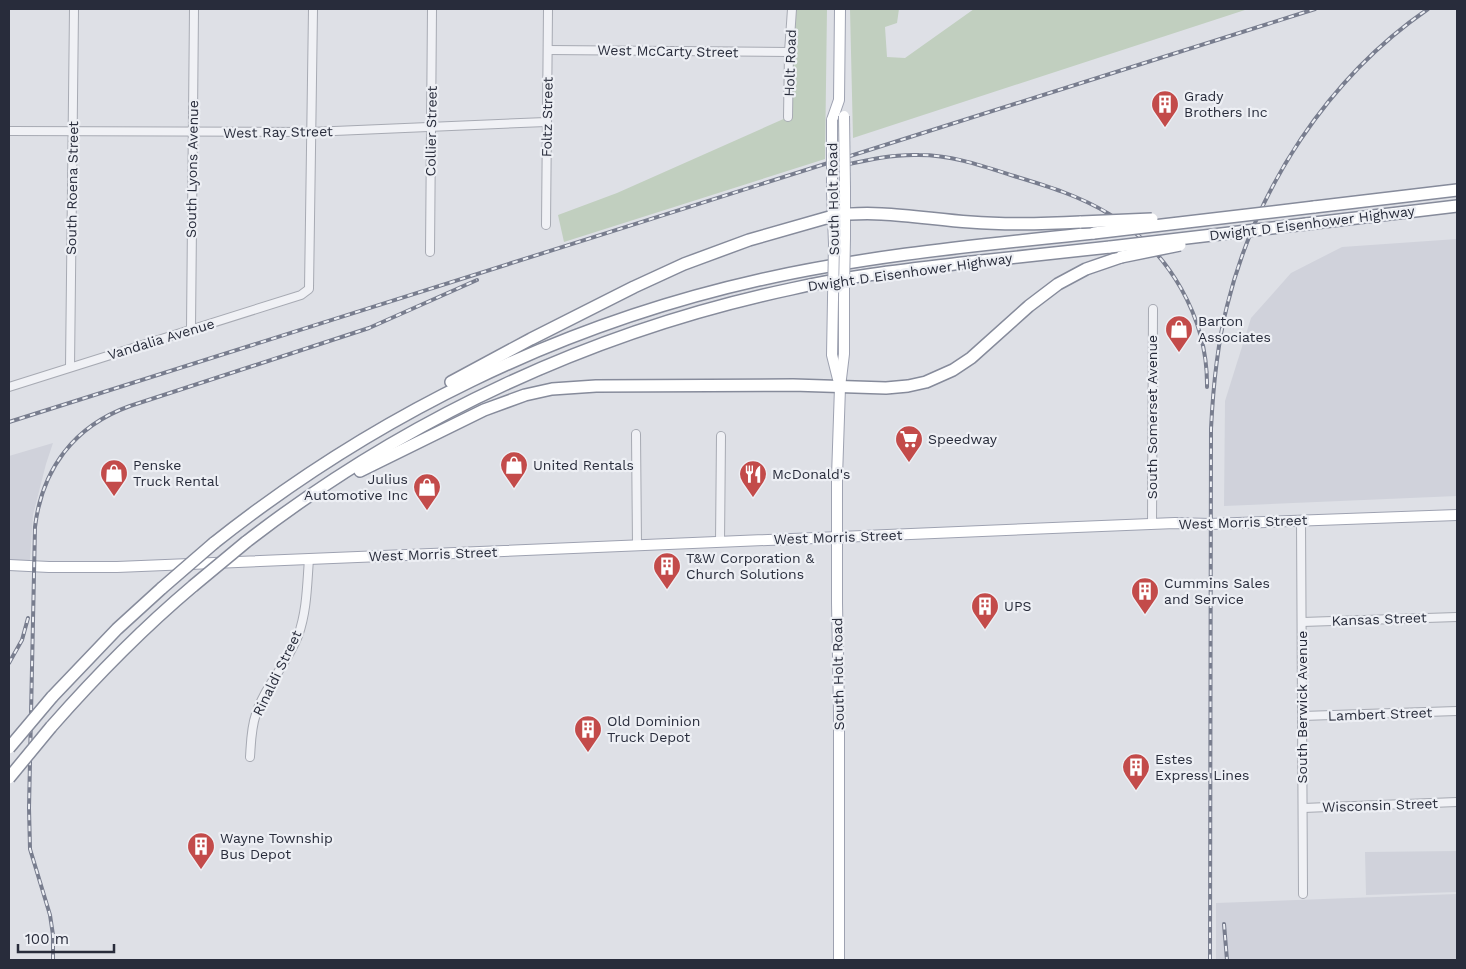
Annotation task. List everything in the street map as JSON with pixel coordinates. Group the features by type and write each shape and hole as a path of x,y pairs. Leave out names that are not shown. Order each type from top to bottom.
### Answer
{"highway":[{"name":"Dwight D Eisenhower Highway","path":"9,748 52,697 117,629 214,543 303,477 392,422 457,387 525,355 611,322 694,296 761,279 850,262 920,252 1457,190"},
{"name":"Dwight D Eisenhower Highway","path":"9,778 51,727 123,649 147,626 246,542 357,464 402,438 488,392 578,353 680,317 782,291 855,277 1457,206"},
{"path":"392,422 438,390 472,370 642,283 723,249 787,228 833,216 845,214 893,215 1015,224 1236,216"},
{"path":"312,494 484,410 534,393 560,388 596,386 793,385 886,388 926,382 944,375 971,358 1050,289 1086,269 1121,257 1244,231"}],"main road":[{"name":"South Holt Road","path":"839,960 837,476 840,387 844,354 845,298 844,116 839,100 840,9"},
{"name":"South Holt Road","path":"839,100 832,120 834,244 832,355 840,387"},
{"name":"West Morris Street","path":"9,565 117,567 1152,524 1210,524 1457,515"}],"street":[{"name":"South Roena Street","path":"70,367 74,9"},
{"name":"South Lyons Avenue","path":"191,329 194,9"},
{"path":"311,132 313,9"},
{"name":"Collier Street","path":"430,252 432,9"},
{"name":"Foltz Street","path":"546,225 548,9"},
{"name":"Holt Road","path":"788,117 788,52 792,9"},
{"name":"West McCarty Street","path":"548,50 788,52"},
{"name":"West Ray Street","path":"9,131 311,132 546,122"},
{"name":"Vandalia Avenue","path":"9,387 301,295 307,291 309,286 311,132"},
{"name":"South Somerset Avenue","path":"1152,524 1153,309"},
{"path":"636,434 637,545"},
{"path":"720,542 721,436"},
{"name":"South Berwick Avenue","path":"1301,520 1303,894"},
{"name":"Rinaldi Street","path":"250,756 255,715 300,629 305,605 309,559"},
{"name":"Kansas Street","path":"1302,622 1457,617"},
{"name":"Lambert Street","path":"1302,716 1457,711"},
{"name":"Wisconsin Street","path":"1302,808 1457,802"}],"shaded area":[{"path":"1457,239 1457,496 1224,506 1225,401 1251,318 1291,273 1342,247"},
{"path":"53,443 33,515 30,561 9,560 9,456"},
{"path":"1457,851 1457,892 1366,895 1365,852"},
{"path":"1457,894 1457,960 1216,960 1216,903"}],"green space":[{"path":"790,9 827,9 825,159 564,242 558,215 617,193 788,117"},
{"path":"850,9 899,9 897,23 885,27 887,57 905,58 974,9 1248,9 853,138"}],"railway":[{"path":"9,422 1315,9"},
{"path":"1210,960 1211,429 1216,367 1227,306 1240,262 1257,220 1277,178 1301,139 1328,102 1358,68 1392,37 1428,9"},
{"path":"836,167 877,158 898,156 931,155 955,159 1051,188 1087,202 1109,214 1150,247 1167,266 1181,288 1201,336 1206,361 1207,387"},
{"path":"53,960 53,935 50,915 30,849 29,808 35,527 45,486 53,468 77,438 93,425 130,406 369,328 477,280"},
{"path":"9,663 22,640 28,618"},
{"path":"1224,924 1227,960"}],"place":[{"name":"Grady Brothers Inc","path":"1165,128"},
{"name":"Barton Associates","path":"1179,353"},
{"name":"Speedway","path":"909,463"},
{"name":"United Rentals","path":"514,489"},
{"name":"Penske Truck Rental","path":"114,497"},
{"name":"McDonald's","path":"753,498"},
{"name":"Julius Automotive Inc","path":"427,511"},
{"name":"T&W Corporation & Church Solutions","path":"667,590"},
{"name":"Cummins Sales and Service","path":"1145,615"},
{"name":"UPS","path":"985,630"},
{"name":"Old Dominion Truck Depot","path":"588,753"},
{"name":"Estes Express Lines","path":"1136,791"},
{"name":"Wayne Township Bus Depot","path":"201,870"}]}
